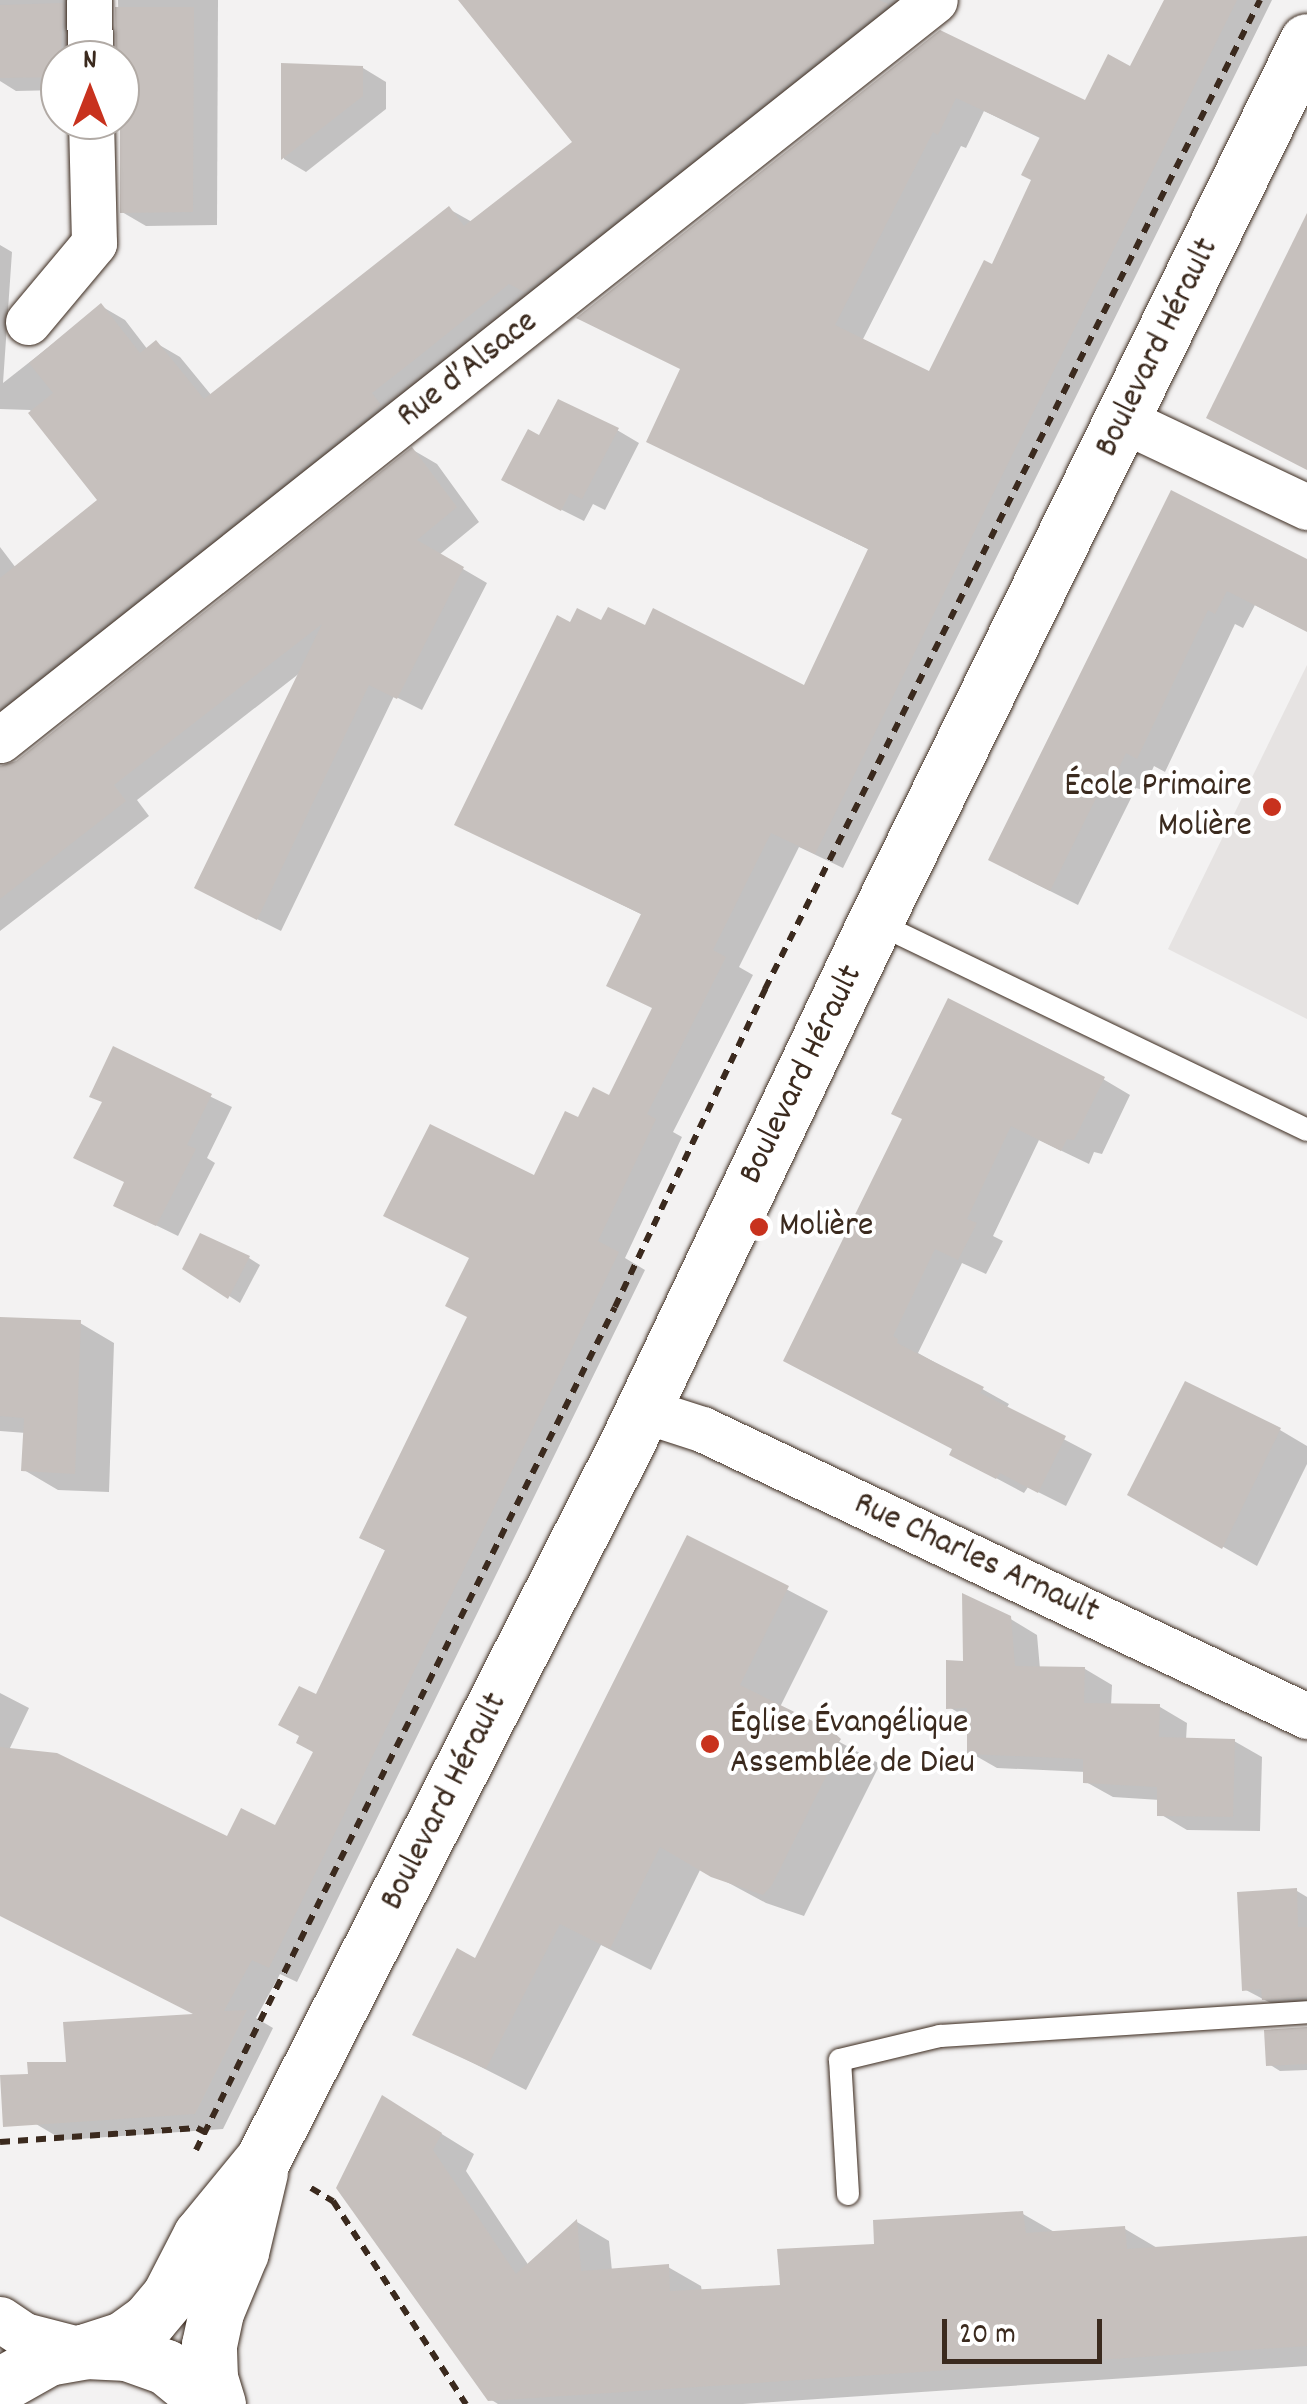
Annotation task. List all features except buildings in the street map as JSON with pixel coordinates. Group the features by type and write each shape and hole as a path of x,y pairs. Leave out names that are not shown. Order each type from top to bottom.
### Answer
{"main road":[{"name":"Boulevard Hérault","path":"86,2351 122,2339 148,2320 169,2296 200,2236 263,2159 643,1410 875,922 1307,41"},
{"name":"Boulevard Hérault","path":"215,2404 210,2345 216,2312 241,2252 263,2159"},
{"path":"0,2385 48,2358 86,2351 127,2354 166,2367 215,2404"}],"street":[{"path":"89,0 90,40"},
{"name":"Rue d’Alsace","path":"0,740 935,0"},
{"path":"28,322 94,243 91,140"},
{"path":"1124,420 1307,506"},
{"name":"Rue Charles Arnault","path":"643,1410 702,1429 1307,1716"},
{"path":"0,2319 24,2335 86,2351"}],"lane":[{"path":"875,922 1307,1130"},
{"path":"848,2194 840,2060 940,2036 1307,2012"}],"path":[{"path":"190,2163 615,1307 765,989 1260,0"}],"shaded area":[{"name":"École Primaire Molière","path":"1307,665 1307,1019 1168,949"}],"place":[{"name":"École Primaire Molière","path":"1272,807"},
{"name":"Molière","path":"759,1227"},
{"name":"Église Évangélique Assemblée de Dieu","path":"710,1744"}]}
